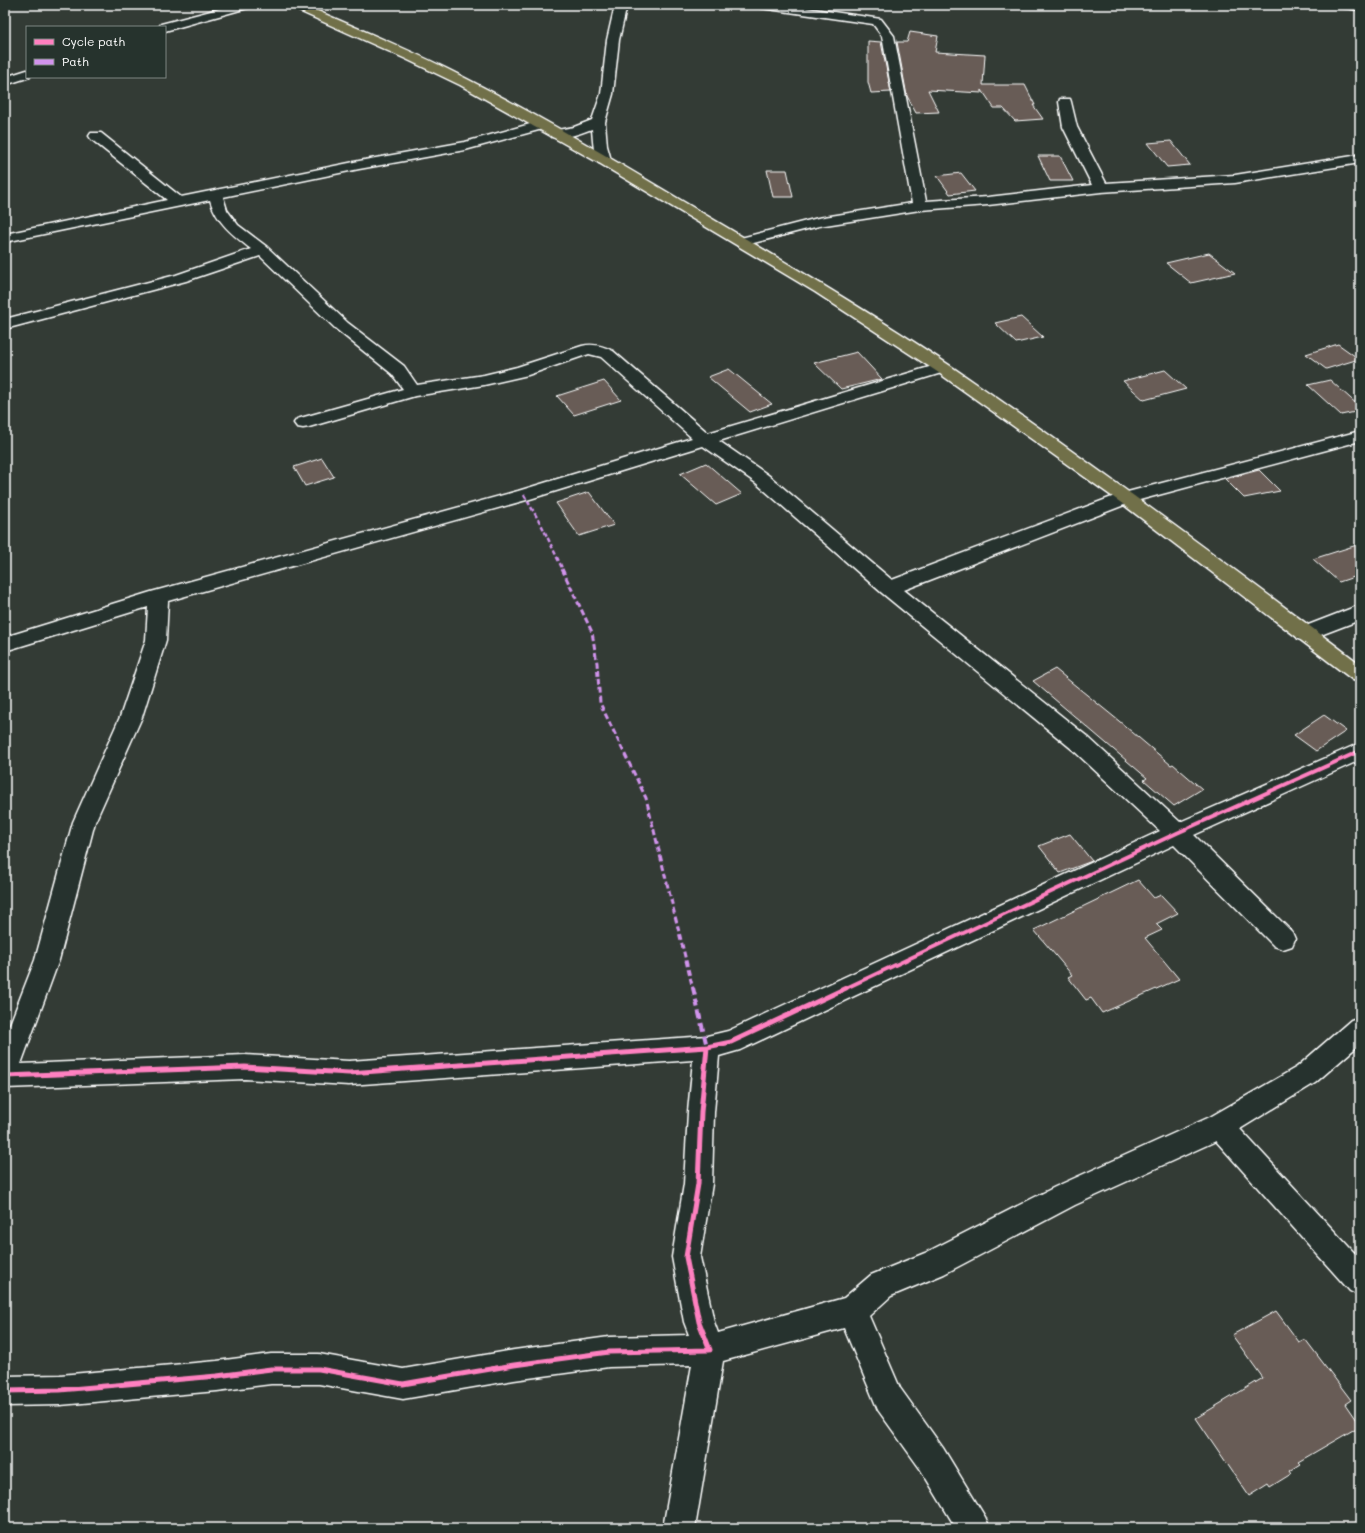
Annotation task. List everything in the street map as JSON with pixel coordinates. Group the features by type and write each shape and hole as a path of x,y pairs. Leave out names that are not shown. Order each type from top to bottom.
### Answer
{"main road":[{"path":"294,5 410,56 464,82 604,160 820,289 942,368 1126,498 1360,675"}],"street":[{"path":"166,27 247,5"},
{"path":"604,160 600,146 598,122 607,94 613,40 621,5"},
{"path":"762,5 878,21 888,36 920,206"},
{"path":"1343,5 1360,7"},
{"path":"5,81 26,74"},
{"path":"1065,102 1070,127 1101,188"},
{"path":"557,134 577,130 598,122"},
{"path":"5,238 352,166 464,146 541,125"},
{"path":"96,136 178,202"},
{"path":"742,242 818,222 920,206 988,202 1101,188 1235,179 1359,159"},
{"path":"215,195 220,210 233,228 262,250 342,326 374,349 398,370 413,391"},
{"path":"5,324 181,278 237,260 262,250"},
{"path":"303,422 413,391 484,380 522,371 588,349 598,350 607,354 705,440 762,479 889,588 1081,744 1177,834 1283,939"},
{"path":"5,644 158,597 524,495 942,368"},
{"path":"889,588 1126,498 1360,436"},
{"path":"5,1070 47,960 84,822 131,717 156,640 158,597"},
{"path":"1305,634 1360,612"},
{"path":"5,1076 245,1067 349,1073 707,1047 731,1042 1177,834 1360,751"},
{"path":"5,1391 60,1390 217,1376 271,1369 319,1369 403,1384 514,1365 609,1352 710,1350 852,1311 881,1285 934,1264 1065,1196 1220,1126 1306,1075 1360,1028"},
{"path":"679,1528 710,1350 699,1322 686,1257 698,1184 701,1112 707,1047"},
{"path":"1220,1126 1360,1281"},
{"path":"852,1311 889,1399 932,1459 974,1528"}],"building":[{"path":"910,32 938,36 935,52 985,55 983,85 1025,85 1035,105 1033,105 1043,119 1015,121 1003,108 994,108 982,90 982,93 928,90 939,112 916,113 907,96 897,42 907,42"},
{"path":"868,41 881,42 891,92 871,93 868,82"},
{"path":"1171,141 1190,165 1167,167 1148,143"},
{"path":"1038,156 1060,156 1073,181 1050,181"},
{"path":"767,170 787,170 793,197 773,197"},
{"path":"961,173 975,191 950,194 937,176"},
{"path":"1209,253 1235,273 1191,283 1166,263"},
{"path":"1021,317 1043,337 1016,343 995,323"},
{"path":"1338,344 1359,359 1326,369 1306,354"},
{"path":"857,352 882,379 841,389 814,363"},
{"path":"729,369 772,404 750,412 708,377"},
{"path":"1165,370 1186,389 1144,400 1123,381"},
{"path":"1330,380 1360,407 1360,411 1341,415 1308,385"},
{"path":"604,381 621,400 574,415 557,396"},
{"path":"322,458 334,477 305,486 294,467"},
{"path":"706,463 742,494 716,505 680,474"},
{"path":"1259,470 1280,491 1244,498 1225,479"},
{"path":"589,492 614,525 579,536 556,503"},
{"path":"1360,544 1360,575 1339,582 1313,559"},
{"path":"1055,669 1202,789 1174,806 1144,780 1147,778 1033,681"},
{"path":"1324,715 1346,731 1316,751 1294,735"},
{"path":"1070,834 1092,861 1060,873 1039,846"},
{"path":"1138,880 1154,898 1161,895 1178,913 1156,924 1162,930 1145,938 1179,979 1102,1013 1091,998 1086,1000 1068,977 1072,975 1034,930"},
{"path":"1276,1311 1299,1342 1305,1339 1351,1400 1345,1404 1360,1426 1298,1462 1300,1464 1289,1471 1291,1474 1270,1487 1268,1484 1249,1496 1196,1418 1263,1378 1232,1335"}],"marked path":[{"path":"524,495 542,526 592,632 597,663 600,703 646,798 673,902 707,1047"}],"cycle path":[{"path":"5,1076 245,1067 349,1073 707,1047 731,1042 1177,833 1360,751"},
{"path":"5,1391 60,1390 217,1376 271,1369 319,1369 403,1384 514,1365 609,1352 710,1350 699,1322 686,1257 698,1184 701,1112 707,1047"}]}
